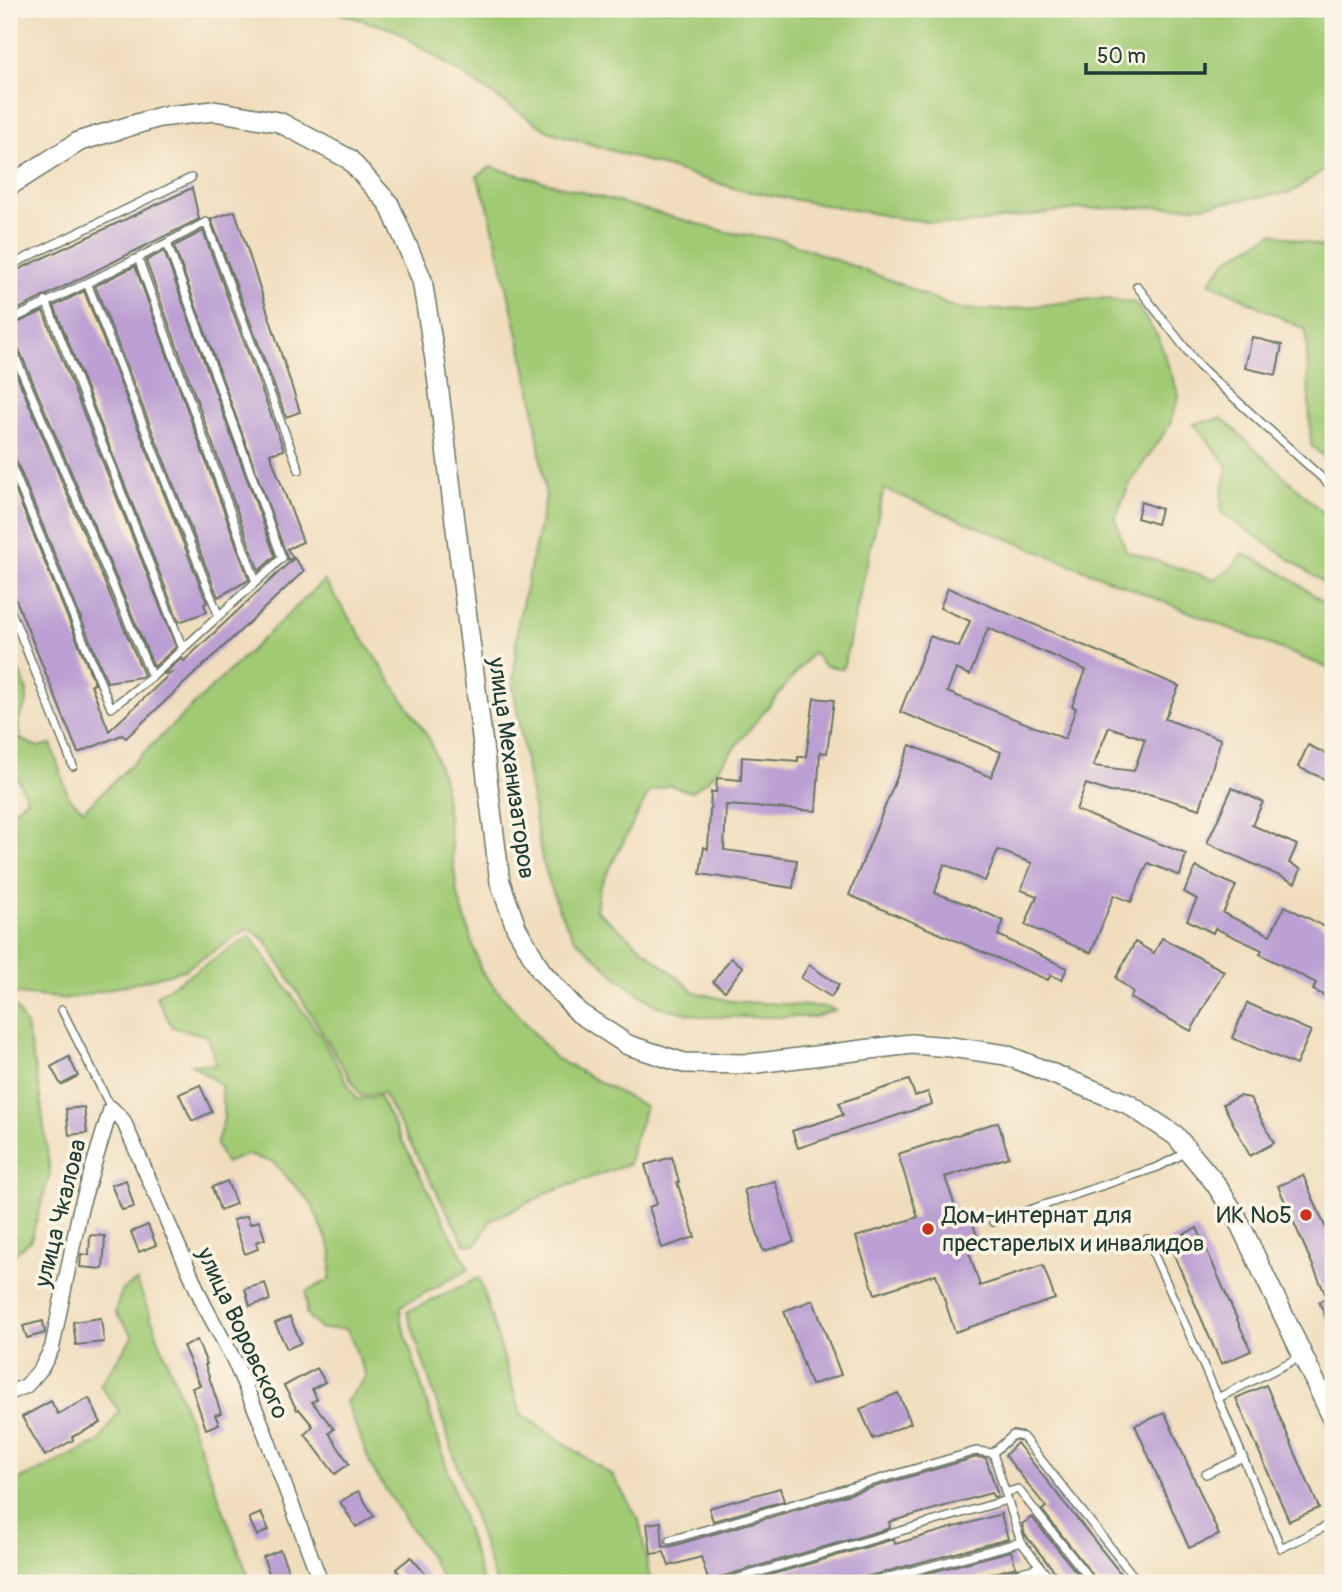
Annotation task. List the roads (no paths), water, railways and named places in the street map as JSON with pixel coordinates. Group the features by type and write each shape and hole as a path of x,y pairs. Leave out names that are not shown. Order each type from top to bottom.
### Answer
{"main road":[{"name":"улица Механизаторов","path":"9,186 80,141 160,117 214,111 279,122 349,159 389,204 422,280 435,360 500,882 516,927 541,971 579,1013 628,1045 684,1063 750,1064 911,1044 951,1046 1006,1055 1128,1104 1175,1135 1215,1183 1236,1216 1303,1355 1324,1392 1333,1419"}],"street":[{"name":"улица Чкалова","path":"9,1393 26,1386 41,1369 52,1348 80,1210 111,1108"},
{"name":"улица Воровского","path":"111,1108 123,1120 204,1305 233,1358 260,1420 321,1583"}],"lane":[{"path":"9,266 191,178"},
{"path":"9,321 206,222 299,470"},
{"path":"9,460 111,708 152,677 282,558 167,243"},
{"path":"138,258 256,582"},
{"path":"87,283 218,614"},
{"path":"1137,286 1199,366 1333,488"},
{"path":"46,301 183,649"},
{"path":"9,342 152,677"},
{"path":"9,606 73,766"},
{"path":"62,1010 111,1108"},
{"path":"993,1222 1158,1167 1188,1152"},
{"path":"1147,1238 1281,1548 1333,1524"},
{"path":"1218,1398 1303,1355"},
{"path":"670,1540 976,1451 993,1453 1013,1435 1023,1437 1139,1583"},
{"path":"993,1453 1021,1542 1053,1583"},
{"path":"1206,1474 1243,1457"},
{"path":"722,1583 1006,1496 1018,1489 1093,1583"},
{"path":"867,1583 1021,1542"},
{"path":"981,1583 1040,1567"}],"place":[{"name":"ИК №5","path":"1306,1215"},
{"name":"Дом-интернат для престарелых и инвалидов","path":"928,1229"}]}
